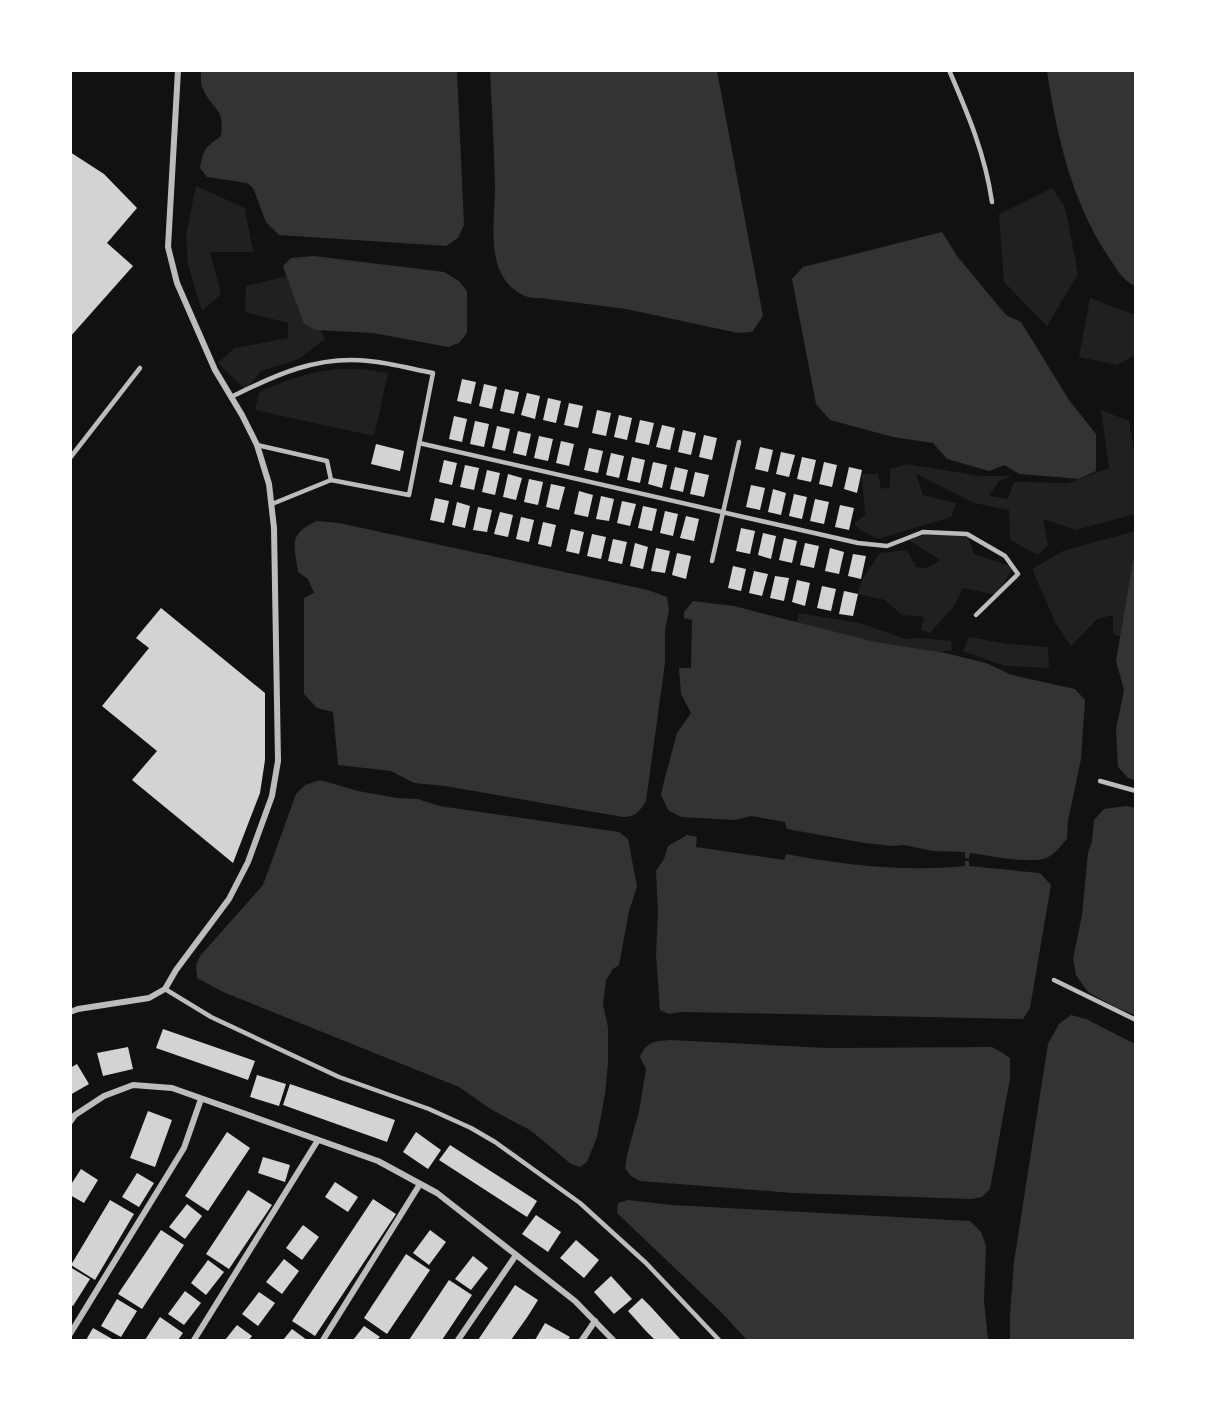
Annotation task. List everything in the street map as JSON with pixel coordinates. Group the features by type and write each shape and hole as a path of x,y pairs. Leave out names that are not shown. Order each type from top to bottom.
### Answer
{"street":[{"path":"70,1012 149,998 165,989 176,970 229,899 248,862 272,796 278,761 275,540 272,504 264,464 257,445 215,370 177,283 168,247 178,70"},
{"path":"70,1122 75,1115 104,1096 133,1085 172,1088 378,1161 438,1193 575,1301 613,1341"},
{"path":"70,1334 184,1148 201,1098"},
{"path":"194,1341 318,1140"},
{"path":"323,1341 420,1184"},
{"path":"458,1341 516,1255"},
{"path":"582,1341 595,1321"}],"lane":[{"path":"949,70 979,143 987,170 992,202"},
{"path":"231,397 279,373 308,364 338,360 369,361 433,373 409,495 331,480 272,504"},
{"path":"70,458 140,368"},
{"path":"712,561 739,442"},
{"path":"419,443 858,543 887,546 923,532 967,534 1005,556 1018,574 976,615"},
{"path":"257,445 327,461 331,480"},
{"path":"1100,781 1136,791"},
{"path":"1054,980 1136,1020"},
{"path":"165,989 211,1017 339,1077 429,1109 495,1142 580,1203 646,1263 719,1341"}],"shaded area":[{"path":"201,71 457,71 464,225 458,238 446,246 279,235 266,222 253,188 247,183 207,177 200,168 204,152 221,136 222,127 220,114 202,87"},
{"path":"490,71 717,71 763,316 752,332 738,333 626,309 529,297 512,288 501,273 495,253 495,186"},
{"path":"1047,71 1135,71 1135,286 1126,280 1117,269 1084,213 1067,167"},
{"path":"196,186 245,208 253,252 210,252 221,294 202,311 188,265 186,234"},
{"path":"1052,188 1065,207 1078,274 1047,326 1004,282 999,214"},
{"path":"942,232 957,256 1006,315 1021,322 1069,400 1096,434 1096,471 1078,479 1019,474 1005,465 989,471 947,459 933,443 893,437 830,420 816,404 792,279 803,267"},
{"path":"314,256 444,272 459,281 467,291 467,333 459,343 448,347 373,333 316,330 304,324 283,266 291,258"},
{"path":"297,274 325,339 299,359 261,371 246,390 218,363 235,348 288,338 288,323 245,312 246,286"},
{"path":"1090,298 1135,315 1135,355 1117,365 1079,357"},
{"path":"335,369 362,369 388,373 374,436 255,410 259,392 297,378"},
{"path":"1101,410 1129,421 1136,463 1135,514 1076,530 1043,519 1048,545 1038,555 1010,540 1009,510 974,503 916,474 923,495 956,503 951,517 878,539 854,524 865,515 862,474 878,474 881,489 890,487 890,469 907,464 980,476 1012,476 999,481 989,496 1008,499 1014,482 1068,483 1109,468"},
{"path":"317,521 339,523 648,590 667,597 669,610 665,630 665,663 646,801 639,811 634,815 623,817 445,786 414,783 391,771 338,765 333,712 317,708 304,694 304,598 314,593 308,579 298,572 295,541 301,531"},
{"path":"1135,531 1136,598 1128,640 1113,634 1113,615 1097,619 1071,646 1056,624 1032,569 1063,551"},
{"path":"931,533 967,534 974,554 1013,567 997,595 963,588 954,606 930,633 921,630 924,617 902,615 885,600 857,594 863,578 880,553 907,550 916,567 927,568 940,560 909,540"},
{"path":"1135,550 1135,780 1128,778 1118,767 1116,729 1124,690 1116,661"},
{"path":"693,601 734,606 875,642 945,653 986,663 1012,675 1075,689 1085,700 1081,759 1068,821 1067,839 1053,854 1043,859 1023,860 970,853 969,859 965,858 965,852 933,851 904,845 865,843 787,829 785,822 751,816 735,820 681,817 668,810 661,795 664,781 677,733 691,713 681,694 679,668 691,668 692,620 684,618 684,612"},
{"path":"798,613 860,623 905,639 951,641 952,650 924,655 797,628"},
{"path":"969,637 1008,644 1048,647 1049,668 1005,666 963,651"},
{"path":"320,780 358,791 418,799 439,806 619,832 628,839 637,887 629,911 619,965 613,969 606,980 603,1005 608,1027 605,1094 597,1137 587,1162 580,1167 571,1164 530,1130 492,1110 459,1087 223,992 197,978 196,965 200,956 263,885 296,794 305,785"},
{"path":"1126,806 1136,808 1135,1015 1088,992 1076,975 1073,959 1082,915 1088,853 1094,820 1104,809"},
{"path":"687,835 697,837 696,847 784,860 786,854 897,868 965,866 965,861 969,861 969,866 1040,873 1051,885 1030,1008 1023,1019 681,1012 669,1014 660,1010 656,955 658,913 656,871 664,859 668,846"},
{"path":"1071,1015 1086,1019 1135,1044 1135,1340 1010,1340 1014,1262 1048,1044 1059,1024"},
{"path":"670,1040 827,1048 992,1047 1010,1058 1010,1078 990,1189 982,1197 972,1199 793,1193 640,1181 631,1176 625,1168 639,1111 646,1069 640,1057 645,1048 652,1043"},
{"path":"628,1200 672,1205 970,1221 981,1232 986,1246 984,1300 988,1340 747,1340 721,1312 617,1213 618,1203"}],"building":[{"path":"70,152 104,174 137,208 107,243 133,266 70,337"},
{"path":"462,379 476,382 471,404 457,401"},
{"path":"484,384 497,387 492,409 479,406"},
{"path":"505,389 519,392 514,414 500,411"},
{"path":"527,393 540,396 535,419 521,415"},
{"path":"548,398 561,401 556,423 543,420"},
{"path":"569,403 583,406 578,428 564,425"},
{"path":"597,410 611,413 606,436 592,433"},
{"path":"619,415 632,418 627,440 614,437"},
{"path":"454,416 467,419 462,442 449,439"},
{"path":"640,420 654,423 649,445 635,442"},
{"path":"475,421 489,424 484,447 470,444"},
{"path":"662,425 675,428 670,450 656,447"},
{"path":"497,426 510,429 505,451 492,448"},
{"path":"683,430 696,433 691,455 678,452"},
{"path":"518,431 531,434 526,456 513,453"},
{"path":"704,435 717,438 712,460 699,457"},
{"path":"539,436 553,439 548,461 534,458"},
{"path":"561,441 574,444 569,466 556,463"},
{"path":"376,444 404,451 400,471 371,464"},
{"path":"760,447 773,450 768,472 755,469"},
{"path":"589,448 603,451 598,473 584,470"},
{"path":"781,452 795,455 789,477 776,474"},
{"path":"611,453 624,456 619,478 606,475"},
{"path":"632,457 645,460 640,483 627,480"},
{"path":"802,457 816,460 811,482 797,479"},
{"path":"444,460 457,463 452,485 439,482"},
{"path":"653,462 667,465 662,488 648,484"},
{"path":"824,462 837,465 832,487 819,484"},
{"path":"465,465 479,468 474,490 460,487"},
{"path":"675,467 688,470 683,492 670,489"},
{"path":"849,467 862,470 857,493 844,489"},
{"path":"487,470 500,473 495,495 482,492"},
{"path":"695,472 709,475 704,497 690,494"},
{"path":"508,474 522,478 516,500 503,497"},
{"path":"529,479 543,482 538,505 524,502"},
{"path":"551,484 565,487 559,510 546,507"},
{"path":"751,485 765,488 760,510 746,507"},
{"path":"773,489 786,493 781,515 768,512"},
{"path":"579,491 593,495 588,517 574,514"},
{"path":"794,494 807,497 802,519 789,516"},
{"path":"601,496 614,499 609,521 596,519"},
{"path":"435,498 449,501 444,523 430,520"},
{"path":"815,499 829,502 824,524 810,521"},
{"path":"622,501 636,504 630,526 617,523"},
{"path":"457,502 470,506 465,528 452,525"},
{"path":"840,505 854,508 849,530 835,527"},
{"path":"643,506 657,509 652,531 638,528"},
{"path":"478,507 492,510 487,532 473,530"},
{"path":"665,511 678,514 673,536 660,533"},
{"path":"500,512 513,515 508,537 494,534"},
{"path":"686,516 699,519 694,541 680,538"},
{"path":"521,517 534,520 529,542 516,539"},
{"path":"543,522 556,525 551,547 538,544"},
{"path":"741,528 755,531 750,554 736,551"},
{"path":"571,529 584,532 579,554 566,551"},
{"path":"763,533 776,536 771,559 758,555"},
{"path":"592,534 606,537 601,559 587,556"},
{"path":"784,538 797,541 792,563 779,560"},
{"path":"613,539 627,542 622,564 608,561"},
{"path":"635,543 648,547 643,569 630,566"},
{"path":"805,543 819,546 814,568 800,565"},
{"path":"656,548 670,551 665,573 651,571"},
{"path":"830,548 844,552 839,574 825,571"},
{"path":"677,553 691,556 686,579 672,575"},
{"path":"853,554 866,556 861,579 848,576"},
{"path":"733,566 746,569 741,591 728,588"},
{"path":"754,571 768,574 762,596 749,593"},
{"path":"775,576 789,578 784,601 770,598"},
{"path":"797,580 810,583 805,606 792,602"},
{"path":"822,586 836,589 831,611 817,608"},
{"path":"844,591 858,594 853,616 839,614"},
{"path":"161,608 265,693 265,760 260,793 233,863 132,780 157,751 102,706 149,648 136,638"},
{"path":"163,1029 255,1061 248,1080 156,1048"},
{"path":"128,1047 133,1069 103,1076 97,1053"},
{"path":"77,1064 89,1084 70,1095 70,1068"},
{"path":"257,1075 286,1084 279,1106 250,1097"},
{"path":"290,1084 395,1120 387,1142 283,1105"},
{"path":"148,1111 172,1120 155,1167 130,1158"},
{"path":"227,1132 250,1148 208,1211 185,1196"},
{"path":"416,1132 441,1150 428,1169 403,1152"},
{"path":"450,1145 537,1201 527,1217 439,1160"},
{"path":"263,1157 290,1165 285,1182 258,1173"},
{"path":"81,1169 98,1180 84,1203 70,1195 70,1186"},
{"path":"137,1173 154,1183 139,1207 122,1197"},
{"path":"335,1182 358,1197 348,1212 325,1197"},
{"path":"248,1190 272,1205 229,1269 206,1254"},
{"path":"373,1199 396,1214 315,1336 292,1321"},
{"path":"110,1200 134,1214 95,1280 71,1265"},
{"path":"187,1204 202,1216 185,1239 169,1227"},
{"path":"536,1215 561,1232 548,1252 522,1234"},
{"path":"303,1225 319,1237 302,1260 286,1248"},
{"path":"161,1230 184,1245 142,1309 118,1294"},
{"path":"430,1230 446,1242 429,1265 413,1253"},
{"path":"576,1240 599,1260 584,1278 560,1258"},
{"path":"406,1254 430,1270 387,1334 364,1318"},
{"path":"473,1256 488,1268 471,1290 455,1279"},
{"path":"284,1259 299,1271 282,1294 266,1282"},
{"path":"208,1260 224,1272 206,1295 191,1283"},
{"path":"70,1267 90,1279 73,1306 70,1304"},
{"path":"611,1276 632,1299 614,1314 594,1292"},
{"path":"449,1280 472,1295 442,1340 409,1340"},
{"path":"515,1285 538,1300 528,1316 511,1340 478,1340"},
{"path":"185,1291 201,1303 184,1325 168,1314"},
{"path":"259,1292 275,1303 258,1326 242,1314"},
{"path":"642,1298 681,1340 655,1340 645,1330 628,1311"},
{"path":"117,1299 137,1311 121,1337 101,1326"},
{"path":"160,1317 183,1333 178,1340 145,1340"},
{"path":"545,1323 570,1337 568,1340 535,1340"},
{"path":"237,1325 252,1336 249,1340 225,1340"},
{"path":"364,1326 380,1337 377,1340 353,1340"},
{"path":"93,1328 114,1340 86,1340"},
{"path":"292,1329 307,1340 283,1340"}]}
